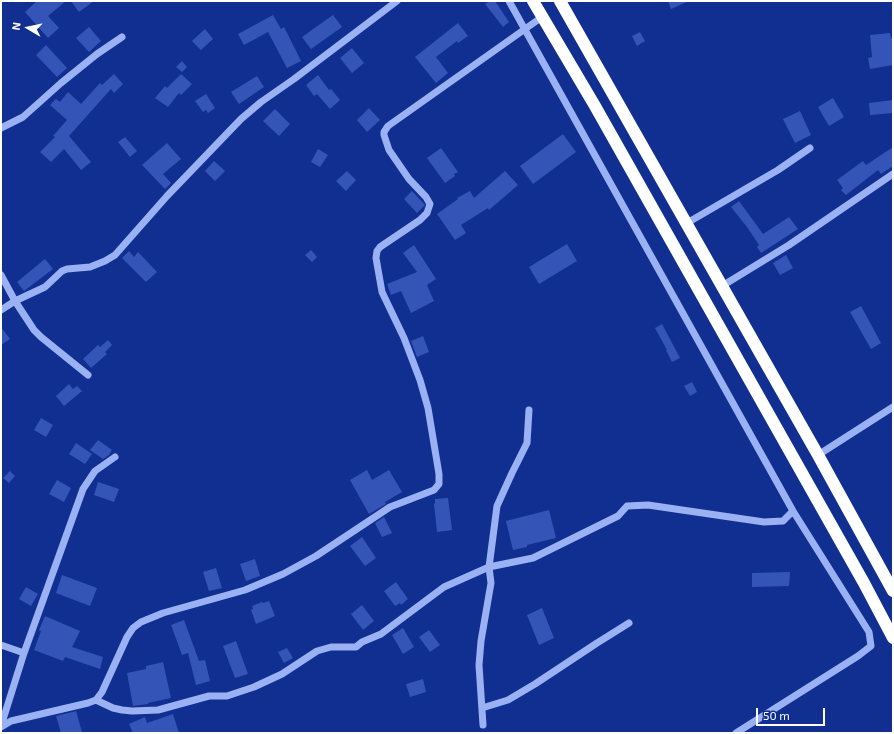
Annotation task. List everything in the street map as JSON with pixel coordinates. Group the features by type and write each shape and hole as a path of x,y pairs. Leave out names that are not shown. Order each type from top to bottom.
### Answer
{"highway":[{"path":"533,1 595,106 864,583 893,638"},
{"path":"560,1 818,454 893,591"}],"street":[{"path":"1,310 14,301 45,287 62,271 67,269 90,267 115,255 166,196 241,119 397,1"},
{"path":"509,1 792,510 869,632 871,646 858,656 736,733"},
{"path":"1,726 11,721 96,700 102,692 127,637 136,626 163,613 245,590 283,574 316,556 390,507 434,490 439,484 439,474 428,408 420,380 404,338 382,292 376,258 380,247 420,220 427,213 430,204 426,197 409,179 389,150 384,132 388,126 542,17"},
{"path":"1,128 23,117 61,83 97,54 122,38"},
{"path":"687,223 778,170 810,148"},
{"path":"722,286 789,245 893,174"},
{"path":"1,275 14,301 34,330 88,374"},
{"path":"818,454 893,407"},
{"path":"483,725 479,664 481,641 491,583 489,567 497,506 527,443 529,410"},
{"path":"1,726 24,653 83,490 95,471 115,457"},
{"path":"96,700 113,708 143,711 158,710 209,696 227,696 235,694 282,674 317,651 331,647 356,647 362,642 381,634 444,587 489,567 533,558 618,516 627,506 648,505 764,522 783,521 792,510"},
{"path":"482,708 508,700 630,623"},
{"path":"1,645 24,653"}],"building":[{"path":"37,1 66,1 48,16 59,28 48,38 25,12"},
{"path":"71,1 94,1 79,12"},
{"path":"490,1 495,1 509,22 503,27 485,4"},
{"path":"668,1 689,1 671,9"},
{"path":"273,15 281,29 284,27 301,61 287,68 268,32 244,45 238,34"},
{"path":"333,15 342,27 311,49 302,37"},
{"path":"458,23 468,36 458,43 457,41 436,57 448,73 436,83 415,57"},
{"path":"89,27 101,41 89,52 76,38"},
{"path":"205,29 213,39 201,50 192,41"},
{"path":"640,32 645,41 637,46 632,36"},
{"path":"890,33 891,38 893,38 893,65 870,69 868,58 872,57 870,35"},
{"path":"46,45 67,68 57,77 36,55"},
{"path":"352,48 364,63 352,73 340,58"},
{"path":"182,61 187,67 182,72 176,67"},
{"path":"114,74 123,84 114,93 111,89 69,136 91,162 81,170 64,149 51,162 40,152 55,137 53,136 67,120 50,105 56,99 60,102 68,92 81,104 100,83 102,85"},
{"path":"181,74 192,84 181,95 179,93 168,107 155,98 165,86 167,88"},
{"path":"318,75 329,90 331,89 340,100 330,109 317,94 314,96 306,85"},
{"path":"257,76 264,87 239,104 231,92"},
{"path":"206,94 215,108 208,113 206,110 203,112 195,101"},
{"path":"833,98 844,117 829,126 818,107"},
{"path":"893,100 893,113 870,115 869,103"},
{"path":"369,108 380,120 367,132 357,120"},
{"path":"275,109 290,124 279,136 263,121"},
{"path":"800,111 811,135 795,143 783,119"},
{"path":"563,134 576,152 533,184 520,166"},
{"path":"125,137 137,151 130,157 118,142"},
{"path":"167,143 181,159 163,174 171,183 165,189 142,165"},
{"path":"893,147 893,166 881,174 878,170 846,195 841,190 843,188 837,180 863,161 866,165"},
{"path":"441,148 458,172 445,183 427,158"},
{"path":"318,149 328,155 320,167 311,162"},
{"path":"214,161 225,171 215,181 205,171"},
{"path":"347,171 356,180 346,191 336,181"},
{"path":"505,171 518,185 489,210 488,208 461,225 466,233 455,240 437,214 458,199 457,198 470,191 474,198"},
{"path":"412,191 425,205 417,213 404,199"},
{"path":"739,201 763,234 789,217 798,229 761,253 757,247 759,245 731,207"},
{"path":"567,244 577,261 539,284 529,267"},
{"path":"414,245 436,279 427,285 434,301 411,313 401,291 391,295 387,284 417,272 403,253"},
{"path":"311,250 317,257 312,262 305,255"},
{"path":"129,251 134,257 138,252 157,272 146,282 122,258"},
{"path":"786,255 793,268 780,275 773,263"},
{"path":"45,259 53,269 24,291 17,282"},
{"path":"861,306 881,343 871,349 850,312"},
{"path":"662,324 680,358 672,362 655,328"},
{"path":"1,327 10,339 1,345"},
{"path":"423,336 429,352 417,357 411,341"},
{"path":"108,340 112,345 105,352 107,354 91,368 83,359 98,345 100,347"},
{"path":"692,382 697,392 690,396 684,386"},
{"path":"69,384 73,389 77,386 82,391 64,406 56,396"},
{"path":"41,418 53,425 46,437 34,430"},
{"path":"98,440 112,450 109,455 103,459 90,450"},
{"path":"76,443 92,454 85,464 69,454"},
{"path":"367,470 372,480 389,470 402,492 369,514 350,480"},
{"path":"10,471 15,476 9,483 3,478"},
{"path":"57,480 71,488 64,502 49,494"},
{"path":"98,482 119,489 114,502 94,495"},
{"path":"448,498 452,530 437,532 434,504 435,499"},
{"path":"549,510 556,538 513,550 506,521"},
{"path":"384,517 392,533 382,537 375,523"},
{"path":"362,537 376,558 365,566 350,546"},
{"path":"255,559 260,576 246,581 240,564"},
{"path":"216,568 222,588 209,591 203,572"},
{"path":"790,572 789,586 752,587 752,573"},
{"path":"62,575 97,588 90,606 56,593"},
{"path":"396,582 408,599 401,605 400,603 395,606 384,591"},
{"path":"26,587 38,594 31,606 19,599"},
{"path":"269,601 275,616 256,624 251,610 253,609 252,606"},
{"path":"362,605 374,621 363,630 351,614"},
{"path":"542,608 554,638 539,645 527,615"},
{"path":"45,616 80,631 72,647 103,657 100,669 65,657 63,661 34,650 41,631 39,630"},
{"path":"184,620 199,661 205,660 210,681 196,685 188,653 182,655 171,625"},
{"path":"403,628 414,647 403,654 392,635"},
{"path":"429,630 440,645 430,652 419,637"},
{"path":"236,641 248,674 235,678 223,646"},
{"path":"287,648 293,658 284,663 278,652"},
{"path":"163,662 171,698 133,706 127,673 146,669 146,666"},
{"path":"423,679 426,692 410,697 406,684"},
{"path":"76,711 82,732 61,733 56,716"},
{"path":"173,714 179,733 133,733 129,724 145,717 147,723"}]}
